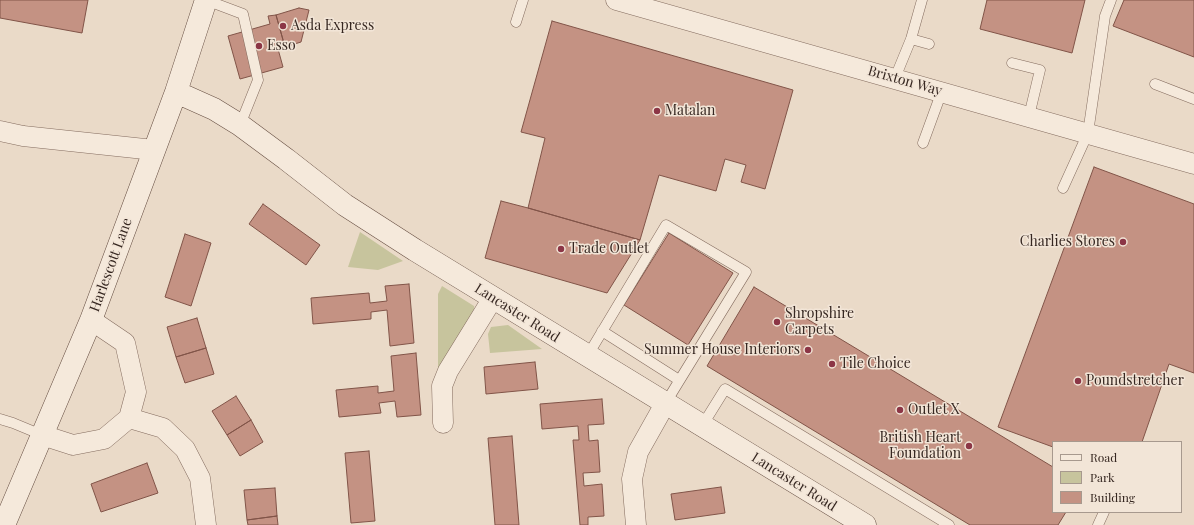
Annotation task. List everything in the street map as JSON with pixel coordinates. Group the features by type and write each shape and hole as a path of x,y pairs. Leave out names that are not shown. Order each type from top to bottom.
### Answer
{"street":[{"name":"Harlescott Lane","path":"4,525 91,320 176,92 206,0"},
{"name":"Brixton Way","path":"616,0 661,6 895,78 1194,164"},
{"name":"Lancaster Road","path":"176,92 214,110 240,126 286,159 345,205 856,523"},
{"path":"0,132 23,136 154,150"},
{"path":"443,424 442,386 448,371 493,298"},
{"path":"42,435 73,445 104,439 129,418 136,392 125,343 91,320"},
{"path":"636,525 632,479 638,452 665,404"},
{"path":"129,418 163,428 185,449 200,478 206,525"}],"lane":[{"path":"206,0 243,14 258,80 240,126"},
{"path":"516,22 523,0"},
{"path":"895,78 911,40 922,0"},
{"path":"1063,188 1088,133 1104,16 1111,0"},
{"path":"911,40 929,44"},
{"path":"1012,63 1040,70 1029,116"},
{"path":"1155,84 1194,98"},
{"path":"923,143 942,91"},
{"path":"588,355 666,224 746,272 665,404"},
{"path":"602,331 679,380"},
{"path":"702,426 726,389 949,525"},
{"path":"0,419 42,435"},
{"path":"1098,525 1104,513"}],"green space":[{"path":"360,232 403,261 378,270 348,267"},
{"path":"442,286 474,306 475,313 438,377 438,294"},
{"path":"508,325 542,349 490,353 488,334 491,327"}],"building":[{"path":"0,0 88,0 82,33 0,18"},
{"path":"987,0 1085,0 1072,53 980,29"},
{"path":"1124,0 1194,0 1194,57 1113,26"},
{"path":"299,8 309,10 301,42 285,47 276,15"},
{"path":"276,15 285,47 278,49 283,67 240,79 228,36 270,24 268,16"},
{"name":"Matalan","path":"552,21 793,90 765,189 741,182 746,165 725,159 716,191 659,175 640,240 528,208 545,138 521,132"},
{"path":"1094,167 1194,204 1194,373 1169,364 1142,441 1052,441 1052,447 998,427"},
{"name":"Trade Outlet","path":"501,201 640,240 607,293 485,258"},
{"path":"263,204 320,245 306,265 249,224"},
{"path":"669,233 733,273 688,345 624,305"},
{"path":"185,234 211,243 191,306 165,297"},
{"path":"409,284 414,343 390,346 387,310 371,312 371,319 313,324 311,298 369,293 370,303 387,301 385,286"},
{"path":"754,287 1052,466 1052,513 1065,513 1058,525 970,525 707,366"},
{"path":"197,318 206,348 176,357 167,327"},
{"path":"206,348 214,374 185,383 176,357"},
{"path":"416,353 421,415 397,417 395,401 379,403 381,413 339,417 336,390 378,386 378,393 394,391 391,356"},
{"path":"535,362 538,389 486,394 484,367"},
{"path":"236,396 251,420 227,435 212,411"},
{"path":"602,399 604,424 588,425 589,441 598,440 600,472 583,473 584,486 602,484 604,516 588,517 588,525 580,525 573,440 579,440 578,426 542,429 540,404"},
{"path":"251,420 263,442 240,456 227,435"},
{"path":"512,436 519,525 495,525 488,438"},
{"path":"369,451 375,521 351,523 345,453"},
{"path":"147,463 158,493 101,512 91,484"},
{"path":"721,487 725,513 675,520 671,494"},
{"path":"275,488 277,516 247,520 244,490"},
{"path":"277,516 278,525 248,525 247,520"}],"place":[{"name":"Asda Express","path":"283,26"},
{"name":"Esso","path":"259,46"},
{"name":"Matalan","path":"657,111"},
{"name":"Charlies Stores","path":"1123,242"},
{"name":"Trade Outlet","path":"561,249"},
{"name":"Shropshire Carpets","path":"777,322"},
{"name":"Summer House Interiors","path":"808,350"},
{"name":"Tile Choice","path":"832,364"},
{"name":"Poundstretcher","path":"1078,381"},
{"name":"Outlet X","path":"900,410"},
{"name":"British Heart Foundation","path":"969,446"}]}
